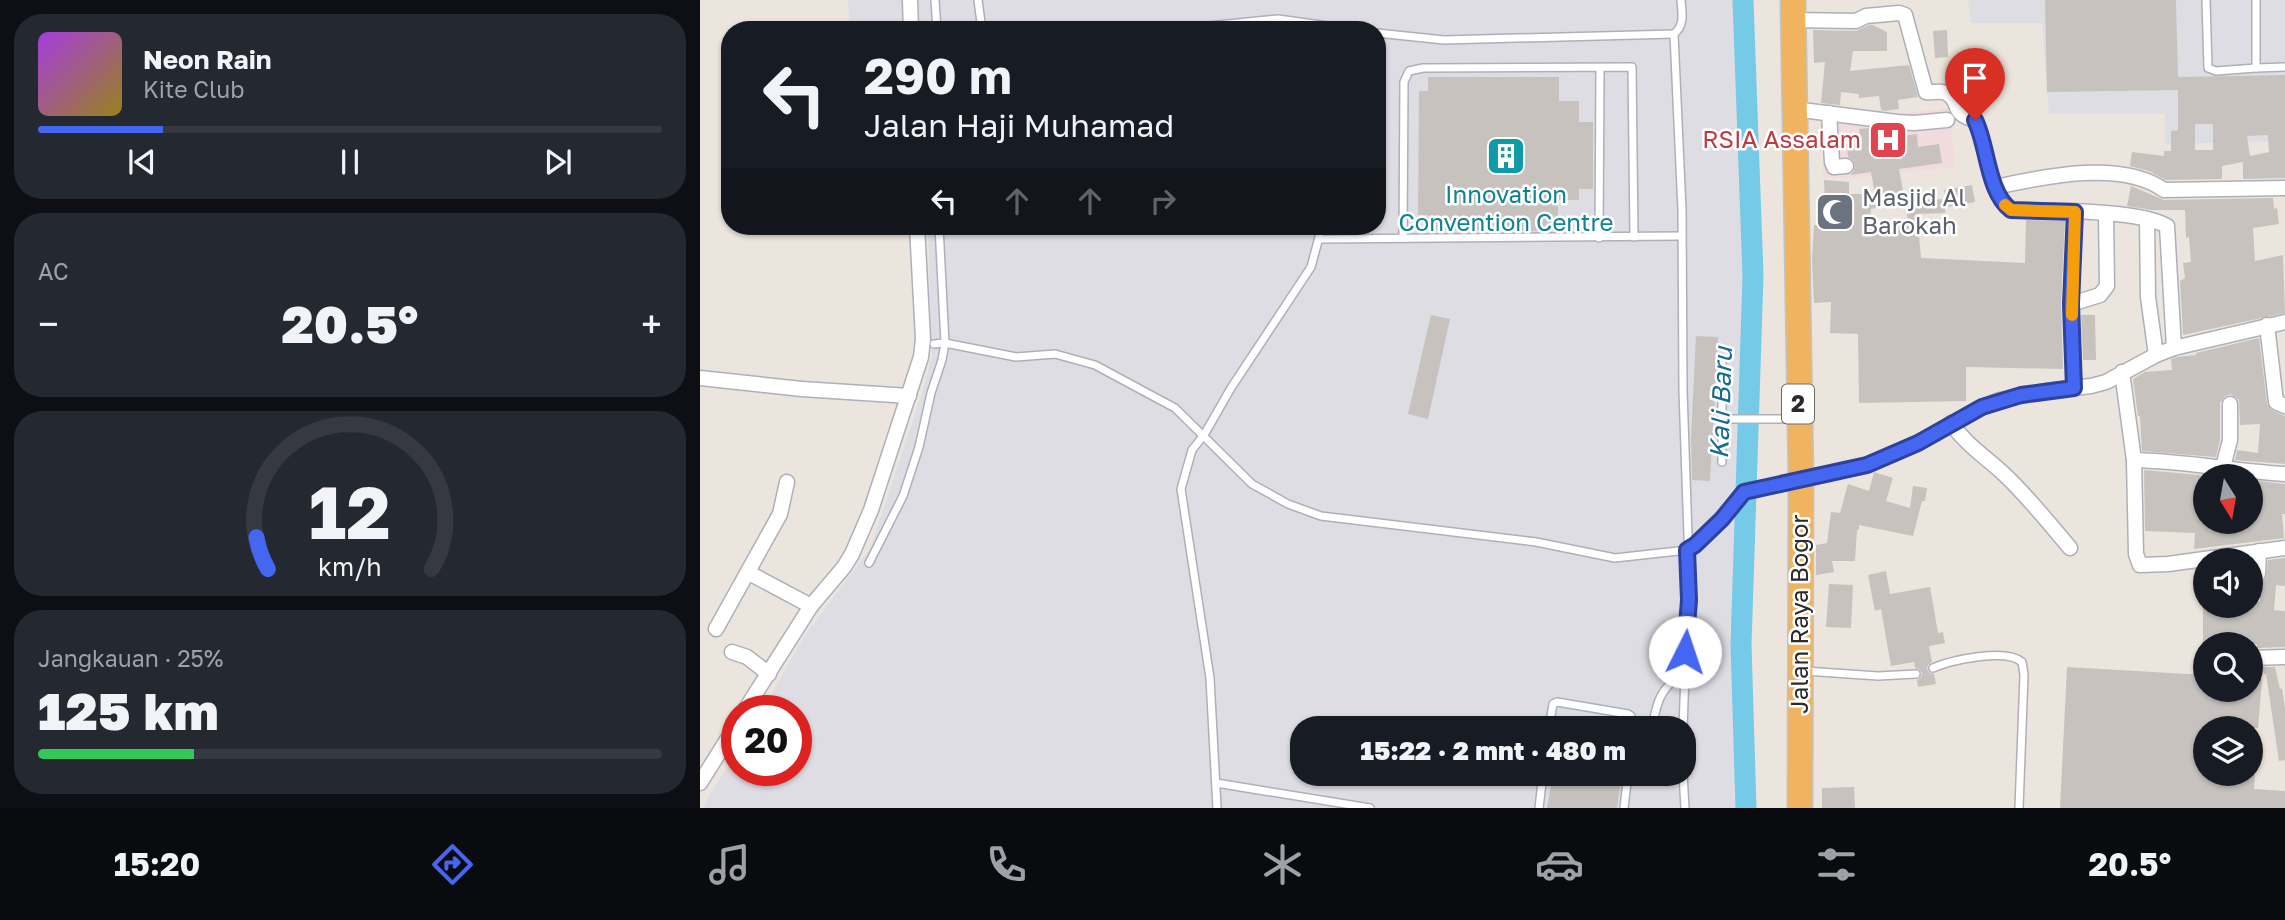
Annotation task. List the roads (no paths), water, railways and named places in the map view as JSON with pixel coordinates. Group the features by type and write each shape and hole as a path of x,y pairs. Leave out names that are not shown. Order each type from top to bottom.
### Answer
{"highway":[{"name":"Jalan Raya Bogor","path":"1778,0 1781,419 1793,481 1800,671 1800,808"},
{"name":"Jalan Raya Bogor","path":"1781,419 1794,109 1793,10"},
{"name":"Jalan Raya Bogor","path":"1786,808 1793,481"}],"street":[{"path":"910,0 911,21"},
{"path":"1793,10 1856,21 1866,16 1899,13 1905,15 1926,92 1945,92 1950,95 1962,116 1975,120 1995,187 2005,206 2011,210 2106,214 2147,219 2163,224 2168,230 2174,348"},
{"path":"1794,109 1913,123 1947,120"},
{"path":"1829,113 1833,167 1846,166"},
{"path":"1995,187 2028,180 2090,173 2130,176 2150,181 2164,190 2285,188"},
{"path":"2074,388 2071,304 2075,212"},
{"path":"2071,304 2100,295 2107,286 2106,214"},
{"path":"2147,219 2148,297 2156,355"},
{"path":"755,695 811,606 844,567 871,509 921,357 923,339 917,235"},
{"path":"1793,481 1867,465 1918,443 1951,423 2000,400 2106,382 2174,348 2285,322"},
{"path":"2267,326 2276,402 2285,406"},
{"path":"2122,372 2134,460 2136,554 2140,565 2193,560"},
{"path":"700,378 802,390 909,396"},
{"path":"2224,464 2230,440 2230,404"},
{"path":"1951,423 1969,446 2002,472 2033,502 2070,548"},
{"path":"2134,460 2198,464"},
{"path":"2263,472 2285,474"},
{"path":"716,629 780,514 787,482"},
{"path":"2263,551 2285,548"},
{"path":"749,573 811,606"},
{"path":"732,652 747,657 769,674"},
{"path":"2263,658 2285,657"},
{"path":"700,783 721,750"}],"lane":[{"path":"935,0 936,21"},
{"path":"978,0 981,21"},
{"path":"1386,34 1444,40 1674,34 1683,23 1681,0"},
{"path":"2206,0 2208,68 2216,71 2285,68"},
{"path":"2256,0 2256,68"},
{"path":"1258,21 1286,21"},
{"path":"1674,34 1682,236 1689,600 1683,673 1683,716"},
{"path":"1403,238 1404,82 1409,71 1423,68 1632,67 1634,237"},
{"path":"1598,238 1601,69"},
{"path":"869,563 903,496 942,360 945,343 939,235"},
{"path":"1217,808 1210,678 1181,489 1192,450 1311,267 1321,235"},
{"path":"1320,239 1682,236"},
{"path":"934,344 945,343 1016,357 1055,354 1095,365 1175,408 1252,484 1288,504 1321,516 1536,542 1615,558 1687,550 1722,519 1744,492 1793,481"},
{"path":"1722,360 1722,462"},
{"path":"1722,419 1781,419"},
{"path":"1933,668 1947,662 1997,656 2013,657 2022,662 2024,674 2019,808"},
{"path":"1800,671 1878,676 1916,674"},
{"path":"1655,716 1657,704 1669,683 1683,673"},
{"path":"1551,716 1553,704 1557,702 1630,716"},
{"path":"1216,783 1370,808"},
{"path":"1539,808 1542,786"},
{"path":"1624,808 1627,786"},
{"path":"1684,786 1685,808"}],"waterway":[{"name":"Kali Baru","path":"1743,0 1753,276 1741,645 1746,808"}],"place":[{"name":"RSIA Assalam","path":"1888,140"},
{"name":"Innovation Convention Centre","path":"1506,156"},
{"name":"Masjid Al Barokah","path":"1835,212"}]}
